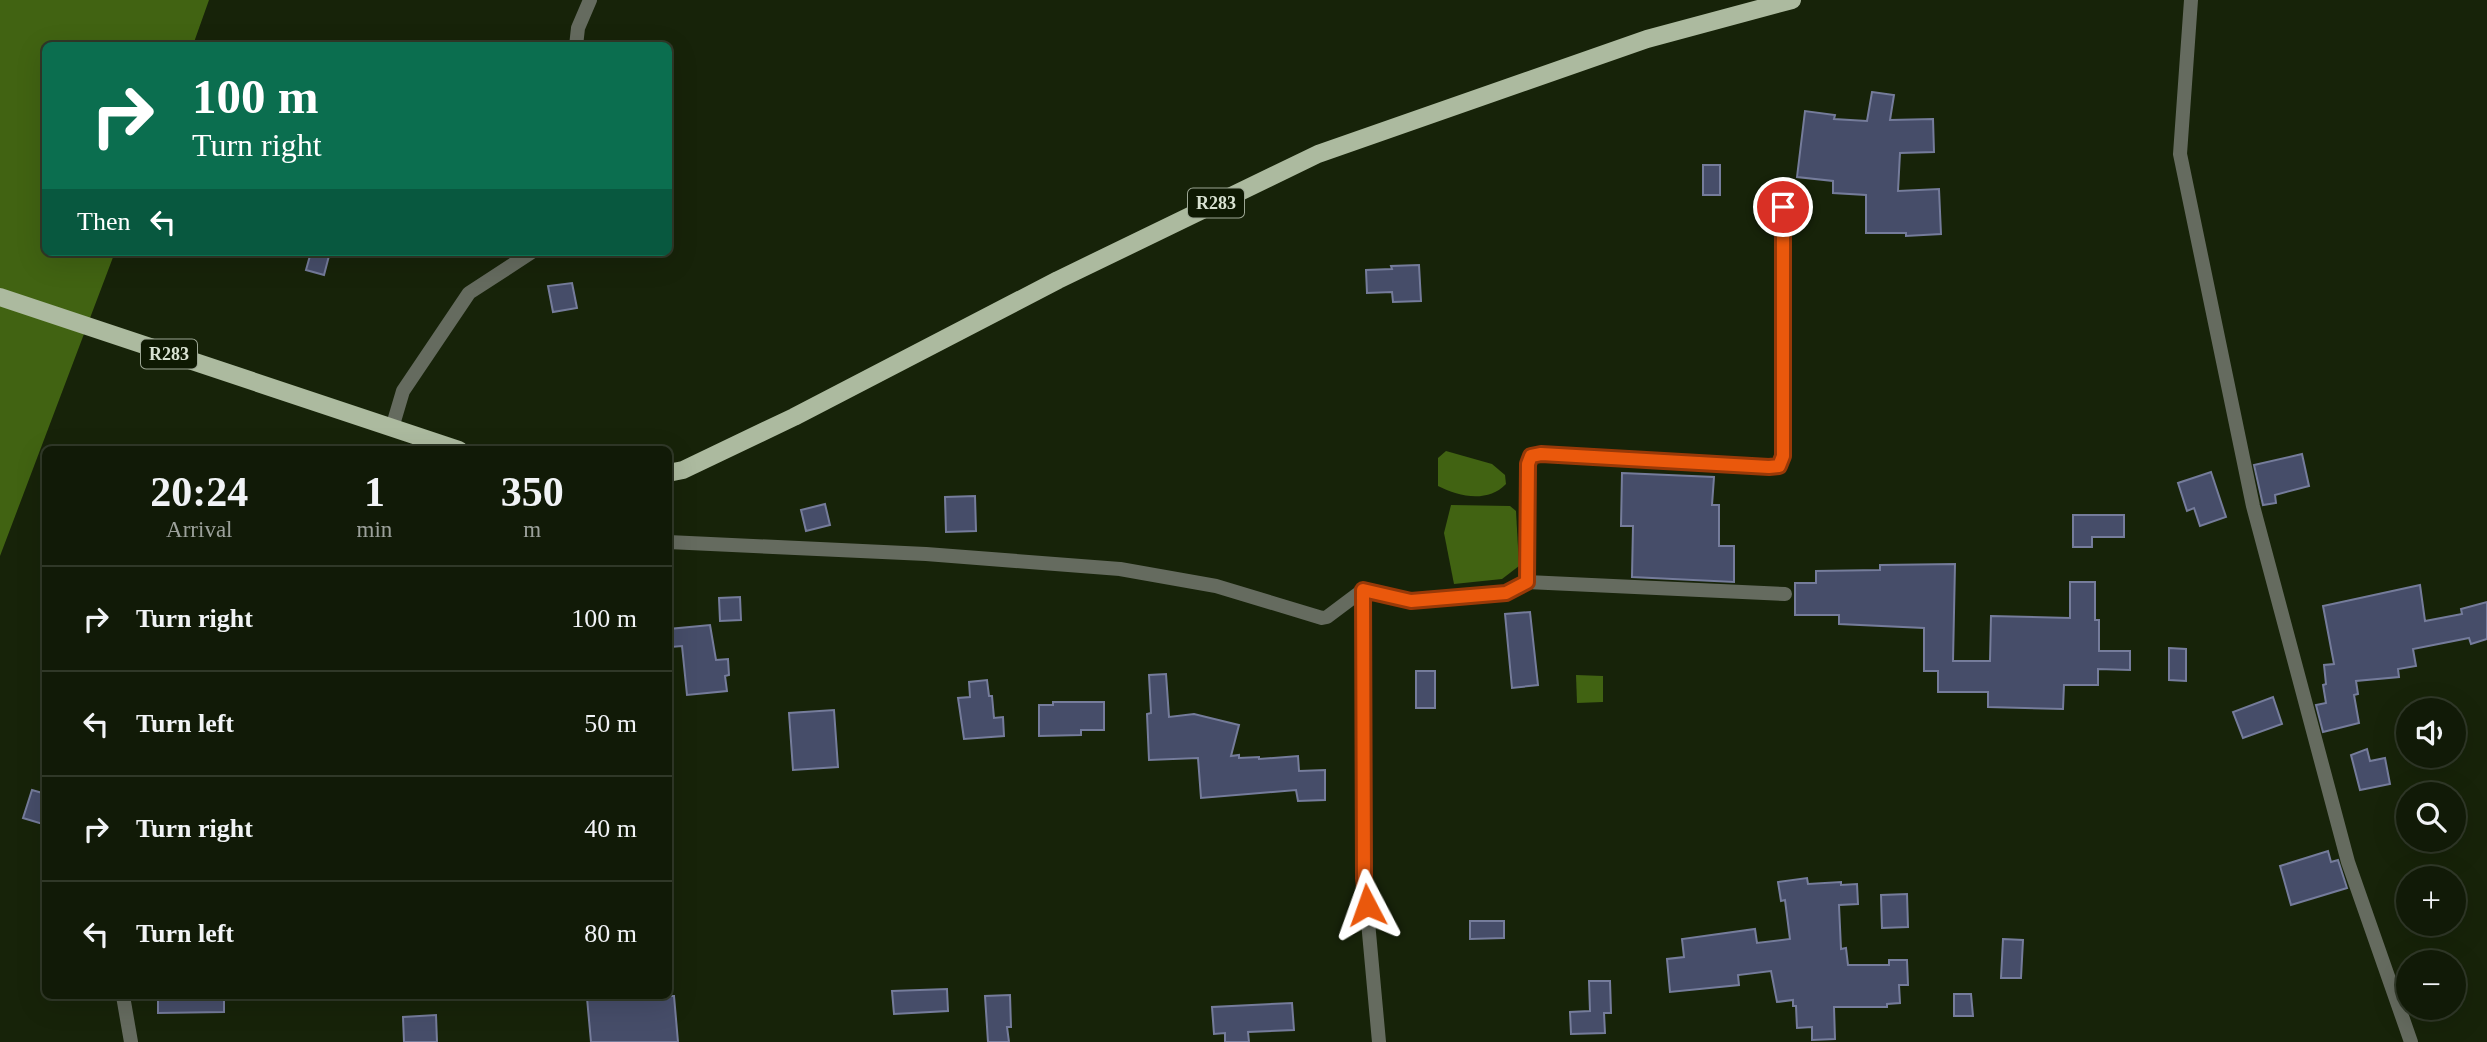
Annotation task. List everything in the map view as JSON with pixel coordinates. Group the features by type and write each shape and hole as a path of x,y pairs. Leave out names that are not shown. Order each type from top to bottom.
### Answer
{"main road":[{"name":"R283","path":"672,472 683,470 783,423 1058,280 1318,154 1647,39 1792,0"},
{"name":"R283","path":"0,297 447,446"}],"street":[{"path":"576,42 578,28 590,0"},
{"path":"2191,0 2180,154 2253,506 2348,862 2411,1042"},
{"path":"1527,582 1528,464 1531,456 1541,454 1779,466 1783,456 1783,207"},
{"path":"392,428 402,391 469,293 527,256"},
{"path":"672,542 926,554 1120,569 1216,586 1322,618 1363,590 1411,601 1506,593 1527,582 1785,594"},
{"path":"1363,590 1364,878 1379,1042"},
{"path":"124,999 131,1042"}],"shaded area":[{"path":"0,0 209,0 194,42 42,42 42,256 113,256 0,556"},
{"path":"1446,451 1492,464 1505,475 1506,484 1491,494 1482,496 1455,493 1438,486 1438,458"},
{"path":"1451,505 1510,506 1516,511 1519,566 1502,579 1454,584 1444,533"},
{"path":"1576,675 1603,676 1603,702 1577,703"}],"building":[{"path":"1872,92 1894,95 1890,120 1933,119 1934,152 1900,153 1898,191 1939,189 1941,234 1906,236 1906,233 1866,233 1866,195 1833,193 1833,181 1797,177 1805,111 1835,115 1834,119 1867,121"},
{"path":"1703,165 1720,165 1720,195 1703,195"},
{"path":"310,256 329,256 324,275 306,270"},
{"path":"1419,265 1421,301 1393,302 1392,292 1367,293 1366,270"},
{"path":"572,283 577,308 553,312 548,286"},
{"path":"2302,454 2309,486 2275,495 2276,503 2263,505 2254,465"},
{"path":"2211,472 2226,517 2200,526 2194,508 2187,511 2178,483"},
{"path":"1622,473 1714,477 1712,505 1719,505 1719,546 1734,546 1734,582 1632,577 1633,526 1621,526"},
{"path":"975,496 976,531 946,532 945,497"},
{"path":"825,504 830,525 806,531 801,510"},
{"path":"2073,515 2124,515 2124,537 2092,537 2092,547 2073,547"},
{"path":"1955,564 1953,661 1990,661 1991,616 2070,618 2070,582 2095,582 2095,620 2099,620 2099,651 2130,651 2130,670 2098,669 2098,685 2064,685 2063,709 1988,707 1988,692 1938,692 1938,671 1924,671 1924,628 1839,624 1839,615 1795,615 1795,583 1816,583 1816,571 1880,570 1880,565"},
{"path":"2420,585 2425,621 2462,614 2461,609 2487,602 2487,639 2471,644 2469,638 2413,649 2416,666 2398,669 2399,677 2356,681 2358,694 2354,695 2359,723 2323,732 2316,705 2326,703 2324,665 2334,664 2323,606"},
{"path":"740,597 741,620 720,621 719,598"},
{"path":"1530,612 1538,685 1512,688 1505,614"},
{"path":"710,625 716,660 728,659 729,675 725,676 727,691 687,695 682,646 672,647 672,629"},
{"path":"2169,648 2186,649 2186,681 2169,680"},
{"path":"1416,671 1435,671 1435,708 1416,708"},
{"path":"1166,674 1169,717 1194,714 1239,725 1231,756 1259,759 1298,756 1299,771 1325,770 1325,800 1298,801 1296,790 1201,798 1198,758 1149,760 1149,675"},
{"path":"987,680 994,718 1003,717 1004,736 964,739 958,698 970,697 969,682"},
{"path":"2273,697 2282,724 2243,738 2233,712"},
{"path":"1053,702 1104,702 1104,730 1081,730 1081,735 1039,736 1039,705 1053,705"},
{"path":"834,710 838,767 793,770 789,713"},
{"path":"2367,749 2370,761 2385,758 2390,784 2360,790 2351,755"},
{"path":"32,790 42,793 42,824 23,818"},
{"path":"2328,851 2331,862 2338,860 2347,888 2291,905 2280,866"},
{"path":"1807,878 1808,884 1857,884 1858,904 1839,905 1841,949 1846,948 1848,965 1889,965 1889,960 1907,960 1908,985 1899,985 1900,1003 1887,1004 1887,1007 1834,1007 1835,1039 1812,1040 1812,1027 1797,1028 1796,1006 1793,1006 1793,1000 1777,1002 1771,971 1738,975 1739,985 1670,992 1667,959 1684,957 1682,939 1755,929 1757,943 1790,939 1785,900 1781,901 1778,882"},
{"path":"1907,894 1908,927 1882,928 1881,895"},
{"path":"1470,921 1504,921 1504,938 1470,939"},
{"path":"2003,939 2023,940 2021,978 2001,978"},
{"path":"1589,981 1610,981 1611,1013 1604,1013 1605,1033 1571,1034 1570,1012 1590,1011"},
{"path":"947,989 948,1011 894,1014 892,991"},
{"path":"1954,994 1971,994 1973,1016 1954,1016"},
{"path":"1010,995 1011,1027 1007,1027 1009,1042 988,1042 985,996"},
{"path":"674,996 678,1042 591,1042 587,999 672,999"},
{"path":"158,999 224,999 224,1012 158,1013"},
{"path":"1292,1003 1294,1030 1248,1032 1249,1042 1225,1042 1225,1033 1214,1034 1212,1007"},
{"path":"436,1015 437,1042 404,1042 403,1017"}],"route":[{"path":"1367,905 1364,878 1363,590 1411,601 1506,593 1527,582 1528,464 1531,456 1541,454 1779,466 1783,456 1783,207"}]}
